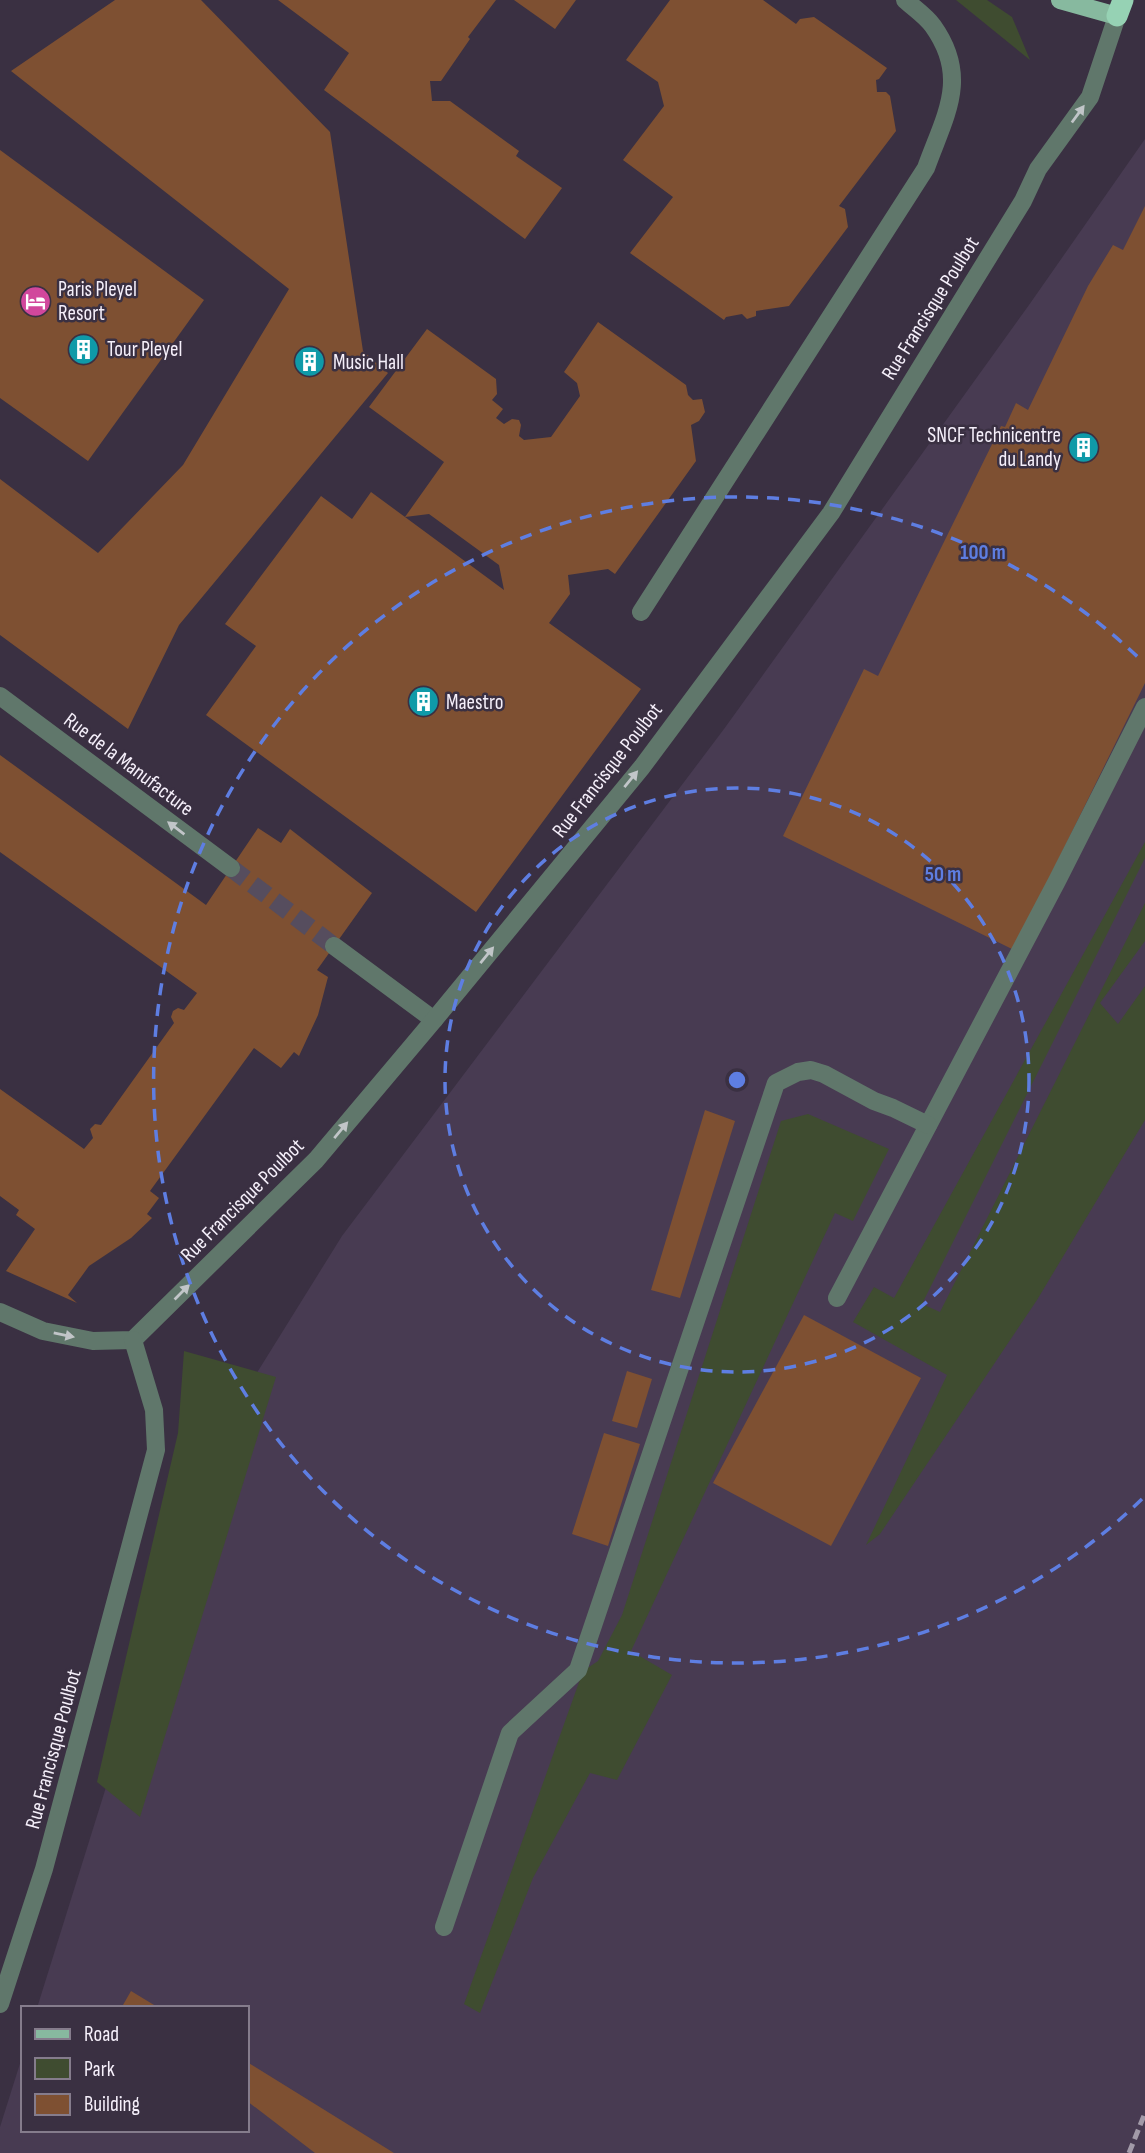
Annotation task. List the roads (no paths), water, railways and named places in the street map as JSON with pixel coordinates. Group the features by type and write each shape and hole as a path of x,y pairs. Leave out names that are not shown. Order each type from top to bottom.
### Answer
{"main road":[{"path":"1060,0 1115,5"}],"street":[{"path":"641,612 926,168 953,95 950,58 932,24 905,0"},
{"name":"Rue Francisque Poulbot","path":"0,2004 44,1869 156,1450 154,1410 134,1340 316,1160 434,1020 642,767 831,513 1023,201 1038,169 1090,97 1115,5"},
{"name":"Rue de la Manufacture","path":"0,696 230,869"},
{"path":"837,1298 1057,881 1145,706"},
{"path":"334,946 434,1020"},
{"path":"443,1927 510,1733 578,1670 776,1083 798,1072 811,1070 928,1125"},
{"path":"0,1312 43,1331 93,1342 134,1340"}],"tunnel":[{"path":"231,868 334,946"}],"railway":[{"path":"1129,2153 1145,2113"}],"place":[{"name":"Paris Pleyel Resort","path":"35,301"},
{"name":"Tour Pleyel","path":"84,349"},
{"name":"Music Hall","path":"310,362"},
{"name":"SNCF Technicentre du Landy","path":"1084,447"},
{"name":"Maestro","path":"423,702"}]}
